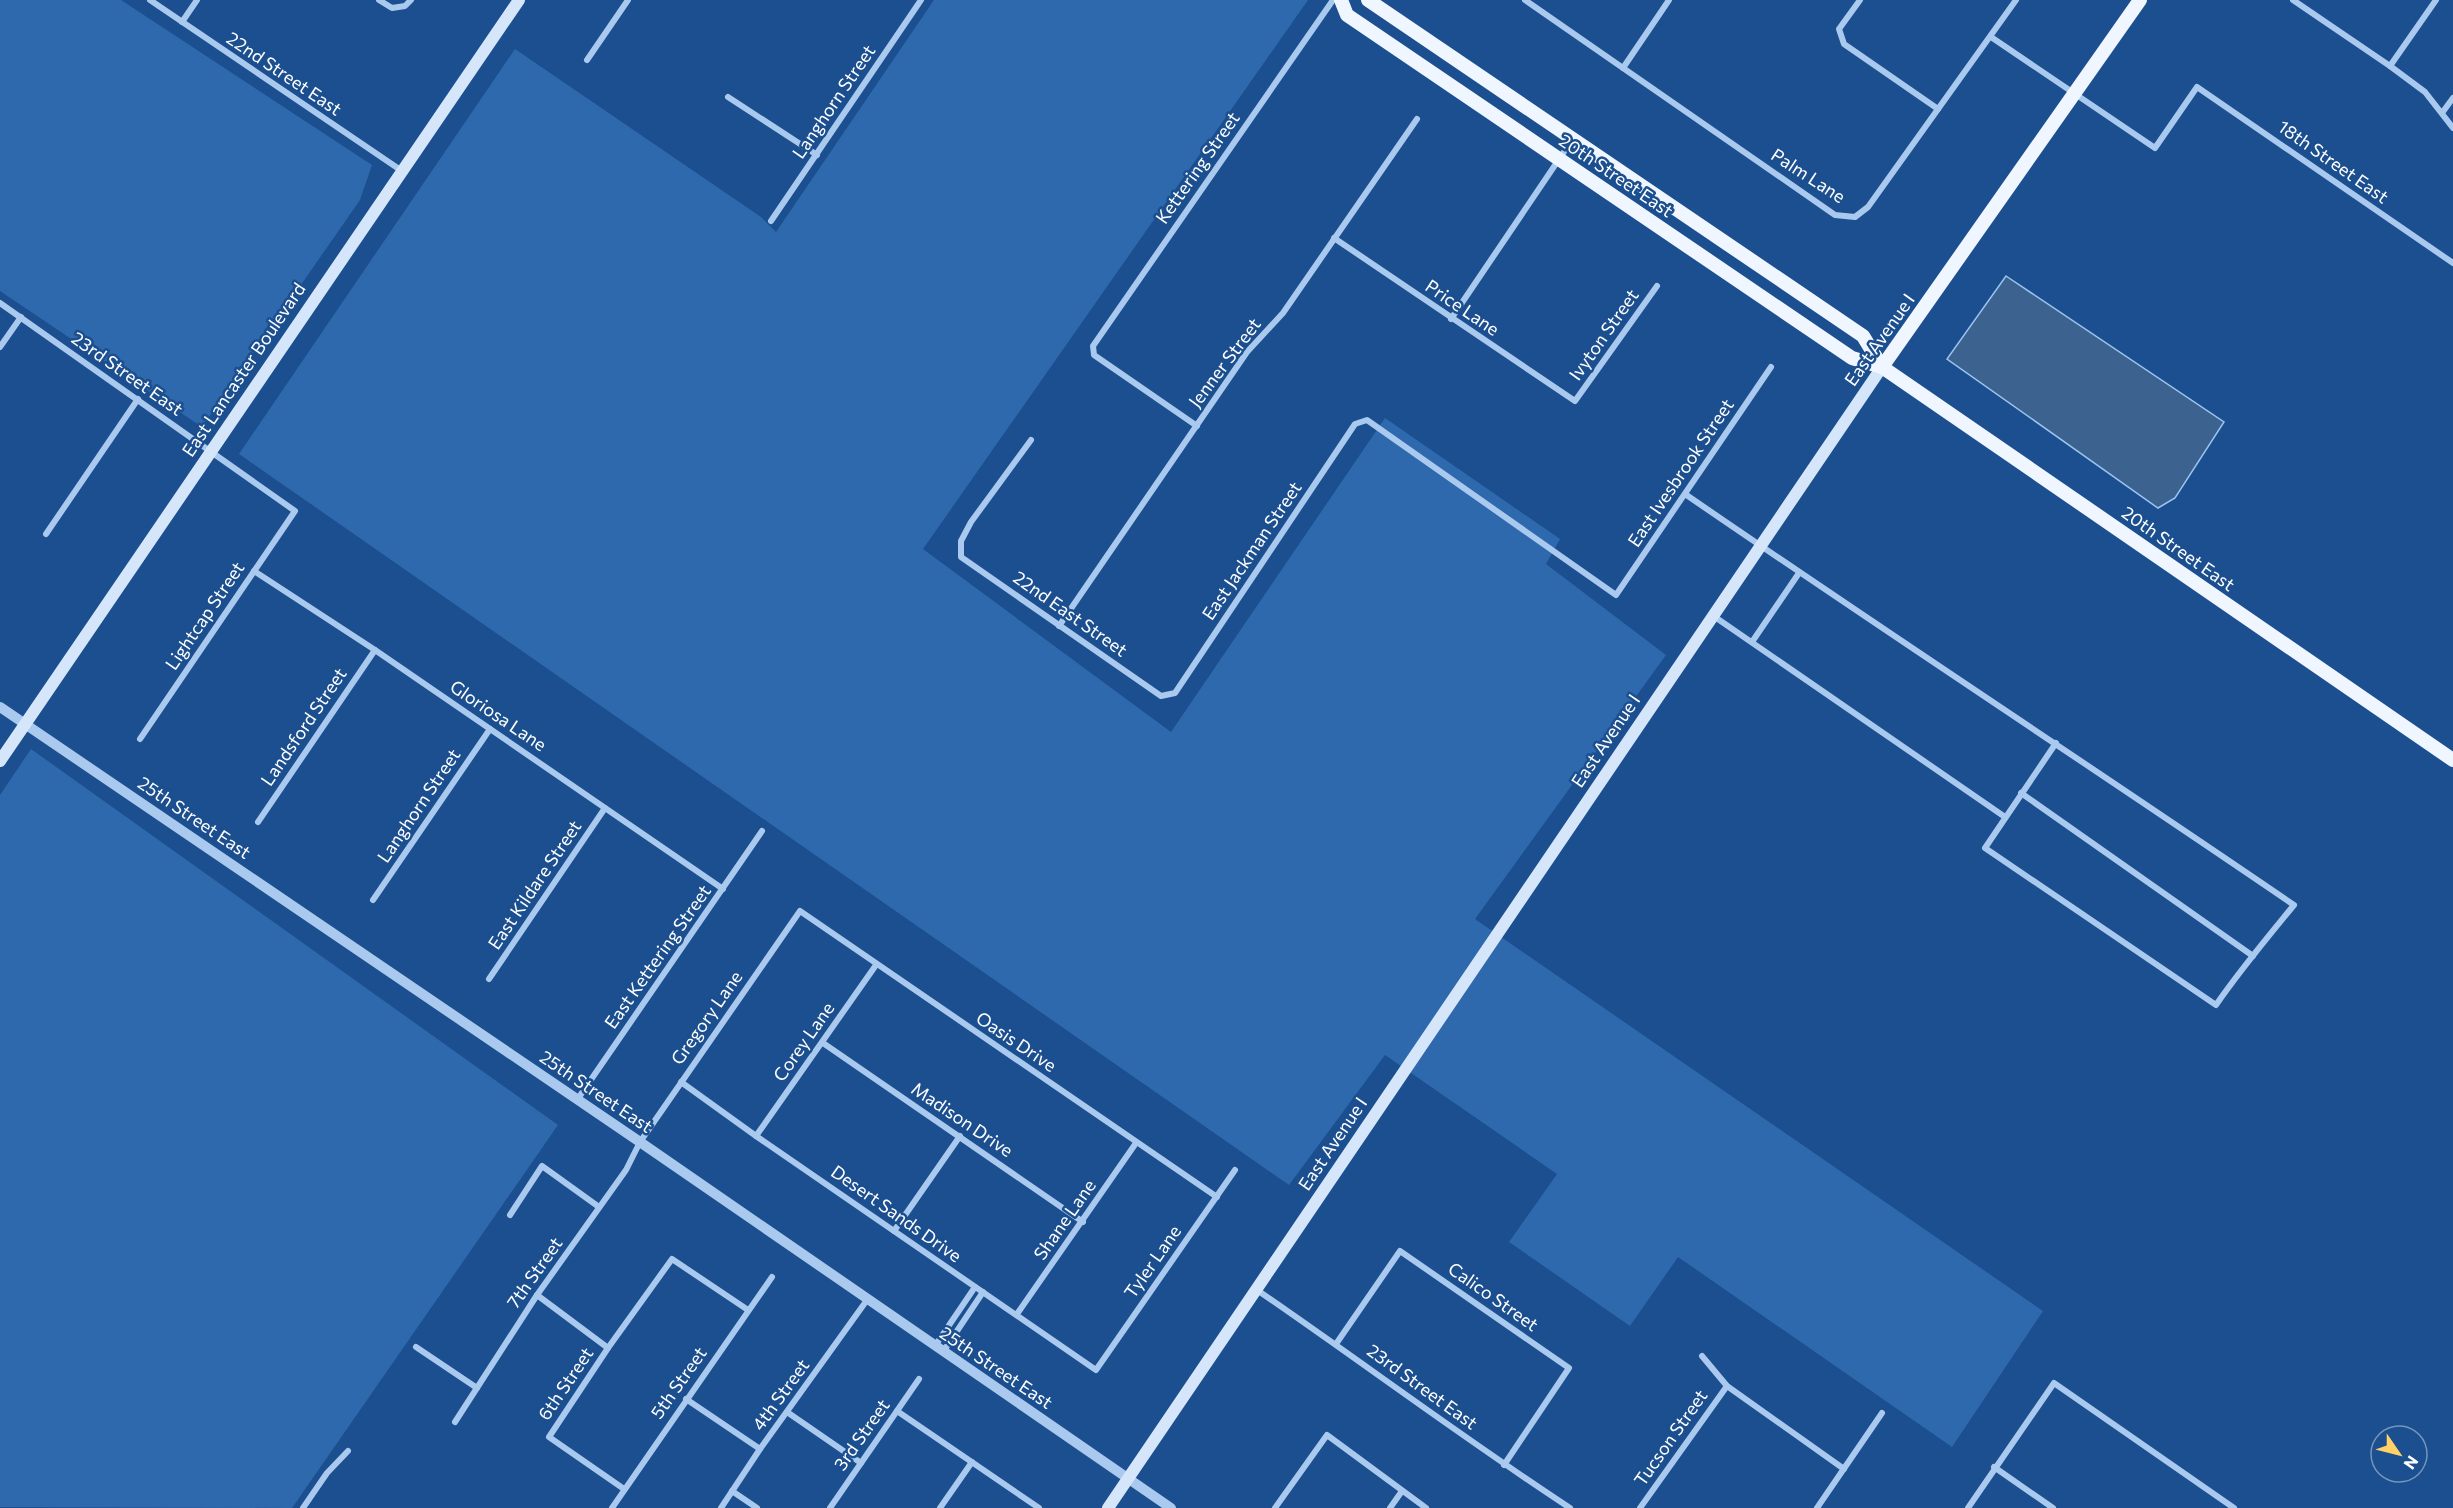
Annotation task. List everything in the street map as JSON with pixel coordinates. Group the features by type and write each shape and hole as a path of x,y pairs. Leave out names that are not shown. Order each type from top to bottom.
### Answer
{"main road":[{"name":"East Lancaster Boulevard","path":"0,761 519,0"},
{"name":"20th Street East","path":"1341,0 1347,15 1852,358 1882,367 2453,760"},
{"name":"20th Street East","path":"1368,0 1863,336 1882,367"},
{"name":"East Avenue I","path":"1108,1508 1882,367 2140,0"}],"street":[{"name":"22nd Street East","path":"150,0 402,171"},
{"path":"182,22 197,0"},
{"path":"379,0 387,6 399,8 411,0"},
{"path":"587,60 628,0"},
{"name":"Langhorn Street","path":"771,221 921,0"},
{"name":"Kettering Street","path":"1197,426 1094,355 1093,346 1333,0"},
{"name":"Palm Lane","path":"1525,0 1836,215 1855,217 1868,207 2016,0"},
{"path":"1623,68 1669,0"},
{"path":"1860,0 1839,29 1844,44 1938,109"},
{"path":"2293,0 2425,92 2453,128"},
{"path":"2390,66 2436,0"},
{"path":"1991,37 2075,94"},
{"name":"18th Street East","path":"2075,94 2155,148 2197,87 2453,263"},
{"path":"728,98 817,155"},
{"path":"2442,113 2453,98"},
{"name":"Jenner Street","path":"1059,626 1247,352 1283,313 1417,119"},
{"path":"1451,319 1572,140"},
{"name":"Price Lane","path":"1334,238 1575,401"},
{"name":"Ivyton Street","path":"1575,401 1657,286"},
{"name":"23rd Street East","path":"0,303 295,511"},
{"path":"0,347 21,317"},
{"name":"East Ivesbrook Street","path":"1616,595 1771,367"},
{"path":"46,534 138,399"},
{"name":"East Jackman Street","path":"1161,696 1175,693 1355,424 1367,420 1616,595"},
{"name":"22nd East Street","path":"1032,440 971,522 961,541 961,557 1161,696"},
{"path":"1685,494 1799,573 2056,743 2294,905 2242,967 2216,1005 1985,848 2056,743"},
{"name":"Lightcap Street","path":"140,739 295,511"},
{"name":"Gloriosa Lane","path":"254,571 375,650 723,889"},
{"path":"1752,642 1799,573"},
{"path":"1713,615 2005,817"},
{"name":"Landsford Street","path":"258,822 375,650"},
{"name":"25th Street East","path":"0,707 640,1142 1171,1508"},
{"name":"Langhorn Street","path":"373,900 490,729"},
{"path":"2021,793 2253,956"},
{"name":"East Kildare Street","path":"489,979 605,808"},
{"name":"East Kettering Street","path":"577,1100 762,831"},
{"name":"Oasis Drive","path":"800,911 1217,1197"},
{"name":"Gregory Lane","path":"640,1142 800,911"},
{"name":"Corey Lane","path":"756,1136 876,965"},
{"name":"Madison Drive","path":"823,1043 1083,1222"},
{"name":"Desert Sands Drive","path":"681,1082 1096,1370"},
{"path":"894,1231 960,1136"},
{"name":"7th Street","path":"455,1422 537,1295 626,1170 640,1142"},
{"name":"Shane Lane","path":"1017,1314 1136,1143"},
{"path":"510,1215 542,1166 599,1207"},
{"name":"Tyler Lane","path":"1096,1370 1235,1170"},
{"name":"Calico Street","path":"1336,1344 1400,1251 1569,1368 1504,1465"},
{"name":"6th Street","path":"624,1489 549,1437 608,1348 672,1259 748,1310"},
{"name":"5th Street","path":"612,1508 772,1277"},
{"path":"938,1349 975,1287"},
{"name":"23rd Street East","path":"1257,1290 1504,1465 1570,1508"},
{"path":"938,1349 984,1292"},
{"path":"537,1295 608,1348"},
{"name":"4th Street","path":"721,1508 760,1449 867,1300"},
{"path":"416,1347 477,1388"},
{"path":"1702,1356 1727,1386 1844,1469"},
{"name":"3rd Street","path":"831,1506 919,1379"},
{"path":"1968,1508 1994,1467 2054,1383 2234,1508"},
{"name":"Tucson Street","path":"1640,1508 1727,1386"},
{"path":"686,1399 760,1449"},
{"path":"897,1411 1039,1508"},
{"path":"787,1412 861,1463"},
{"path":"1817,1508 1882,1413"},
{"path":"1275,1508 1327,1435 1426,1508"},
{"path":"303,1508 327,1473 348,1451"},
{"path":"940,1508 972,1462"},
{"path":"1994,1467 2053,1508"},
{"path":"732,1491 757,1508"},
{"path":"1390,1508 1402,1491"},
{"path":"831,1506 840,1508"}],"shaded area":[{"path":"0,0 121,0 372,165 360,200 202,427 0,291"},
{"path":"934,0 1308,0 923,549 1171,732 1385,418 1560,539 1546,564 1666,655 1475,919 2043,1311 1952,1447 1678,1257 1630,1326 1509,1242 1557,1174 1385,1055 1289,1185 239,454 515,49 761,217 776,232"},
{"path":"2006,276 2224,422 2175,498 2158,508 1947,359"},
{"path":"31,749 558,1125 292,1508 0,1507 0,795"}]}
